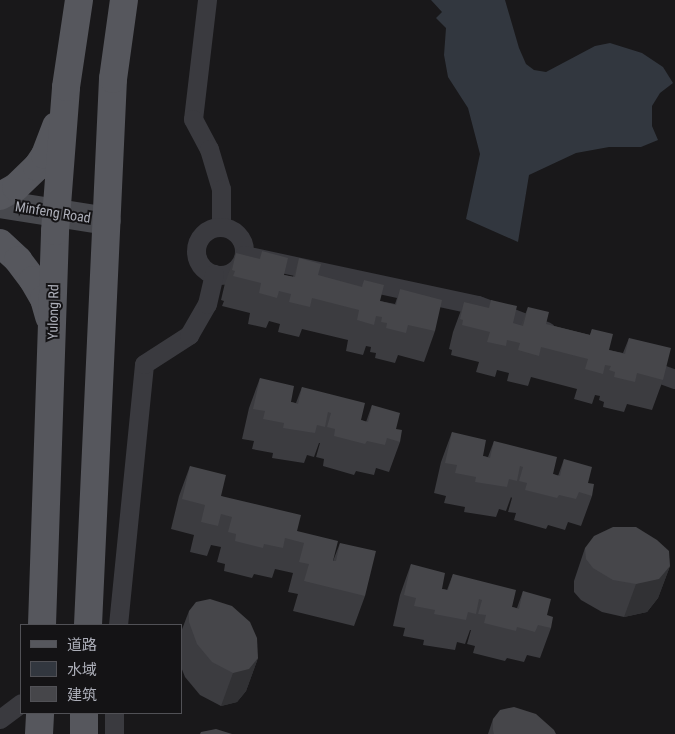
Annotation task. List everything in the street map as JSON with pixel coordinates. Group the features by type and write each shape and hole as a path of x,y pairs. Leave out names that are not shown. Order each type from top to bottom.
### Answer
{"main road":[{"name":"Yulong Rd","path":"42,624 56,222 64,104 78,0"},
{"path":"88,624 113,79 124,0"},
{"path":"0,196 16,187 37,167 45,155 64,104"},
{"name":"Minfeng Road","path":"0,204 56,222 106,229"},
{"name":"Minfeng Road","path":"0,224 56,222"},
{"path":"0,243 18,260 41,293 53,333"},
{"path":"39,734 40,714"},
{"path":"84,714 84,734"}],"street":[{"path":"208,0 193,119 209,149 221,189 221,226"},
{"path":"221,226 235,231 241,238 244,245 244,255 237,268 229,274 214,274 206,270 198,261 196,253 197,243 200,237 208,230 221,226"},
{"path":"244,255 478,305 559,335"},
{"path":"118,624 144,364 190,335 206,304 214,274"},
{"path":"621,359 675,379"},
{"path":"0,719 20,704"},
{"path":"114,714 114,734"}],"water":[{"path":"431,0 505,0 519,48 526,64 534,70 546,72 595,46 610,43 642,53 663,67 673,83 660,93 652,106 652,126 658,140 641,147 609,147 576,153 529,175 518,242 466,219 480,154 468,108 448,77 444,55 446,28 436,18 442,12"}],"building":[{"path":"262,251 288,258 284,275 295,277 299,258 321,264 318,275 362,287 364,280 384,285 380,301 396,305 400,289 442,300 435,331 408,325 406,333 386,328 387,323 381,322 382,317 376,316 374,325 357,320 359,310 312,298 310,307 289,302 291,294 279,291 277,298 259,293 261,283 233,276 235,271 232,270 236,253 260,259"},
{"path":"491,300 517,306 513,323 523,326 528,307 549,312 546,324 590,335 592,329 613,334 609,350 625,354 629,338 671,348 663,380 637,373 635,382 614,377 615,372 609,370 611,366 605,365 603,374 585,369 588,359 541,347 539,356 518,350 520,343 507,340 506,346 487,342 490,332 462,325 463,320 460,319 464,302 489,308"},
{"path":"260,378 294,386 291,402 298,404 302,387 365,403 361,420 368,422 372,405 400,413 396,429 402,430 400,442 387,438 385,445 367,441 365,444 334,436 335,429 327,427 331,413 328,412 325,427 317,425 315,433 283,428 284,423 263,419 265,411 253,409"},
{"path":"452,432 486,440 483,456 490,458 494,441 557,457 553,474 560,476 564,459 592,467 588,483 594,484 592,496 579,492 576,499 559,495 557,498 525,490 527,483 519,481 523,467 520,466 517,481 509,479 507,487 475,482 476,477 455,473 457,465 445,463"},
{"path":"190,466 226,475 221,496 301,515 297,531 338,541 333,561 336,561 340,543 376,551 365,596 304,581 309,564 299,562 304,543 285,538 283,548 264,544 263,548 235,541 236,534 228,532 232,517 221,514 218,526 201,522 205,505 182,499"},
{"path":"613,527 636,527 657,540 669,551 670,566 659,579 636,584 613,580 593,568 586,559 585,548 594,536"},
{"path":"411,564 445,573 442,589 448,590 453,574 516,590 512,607 519,609 523,591 551,599 547,615 553,617 551,628 538,625 535,632 517,627 516,631 484,623 486,615 478,614 482,600 479,599 476,614 468,612 466,620 434,614 435,610 414,606 416,598 404,595"},
{"path":"210,599 232,606 250,622 257,638 258,658 249,669 233,673 212,662 197,644 189,622 189,611 196,602"},
{"path":"514,707 536,714 556,734 494,734 493,719 500,710"},
{"path":"216,729 232,734 200,734 201,732"}]}
